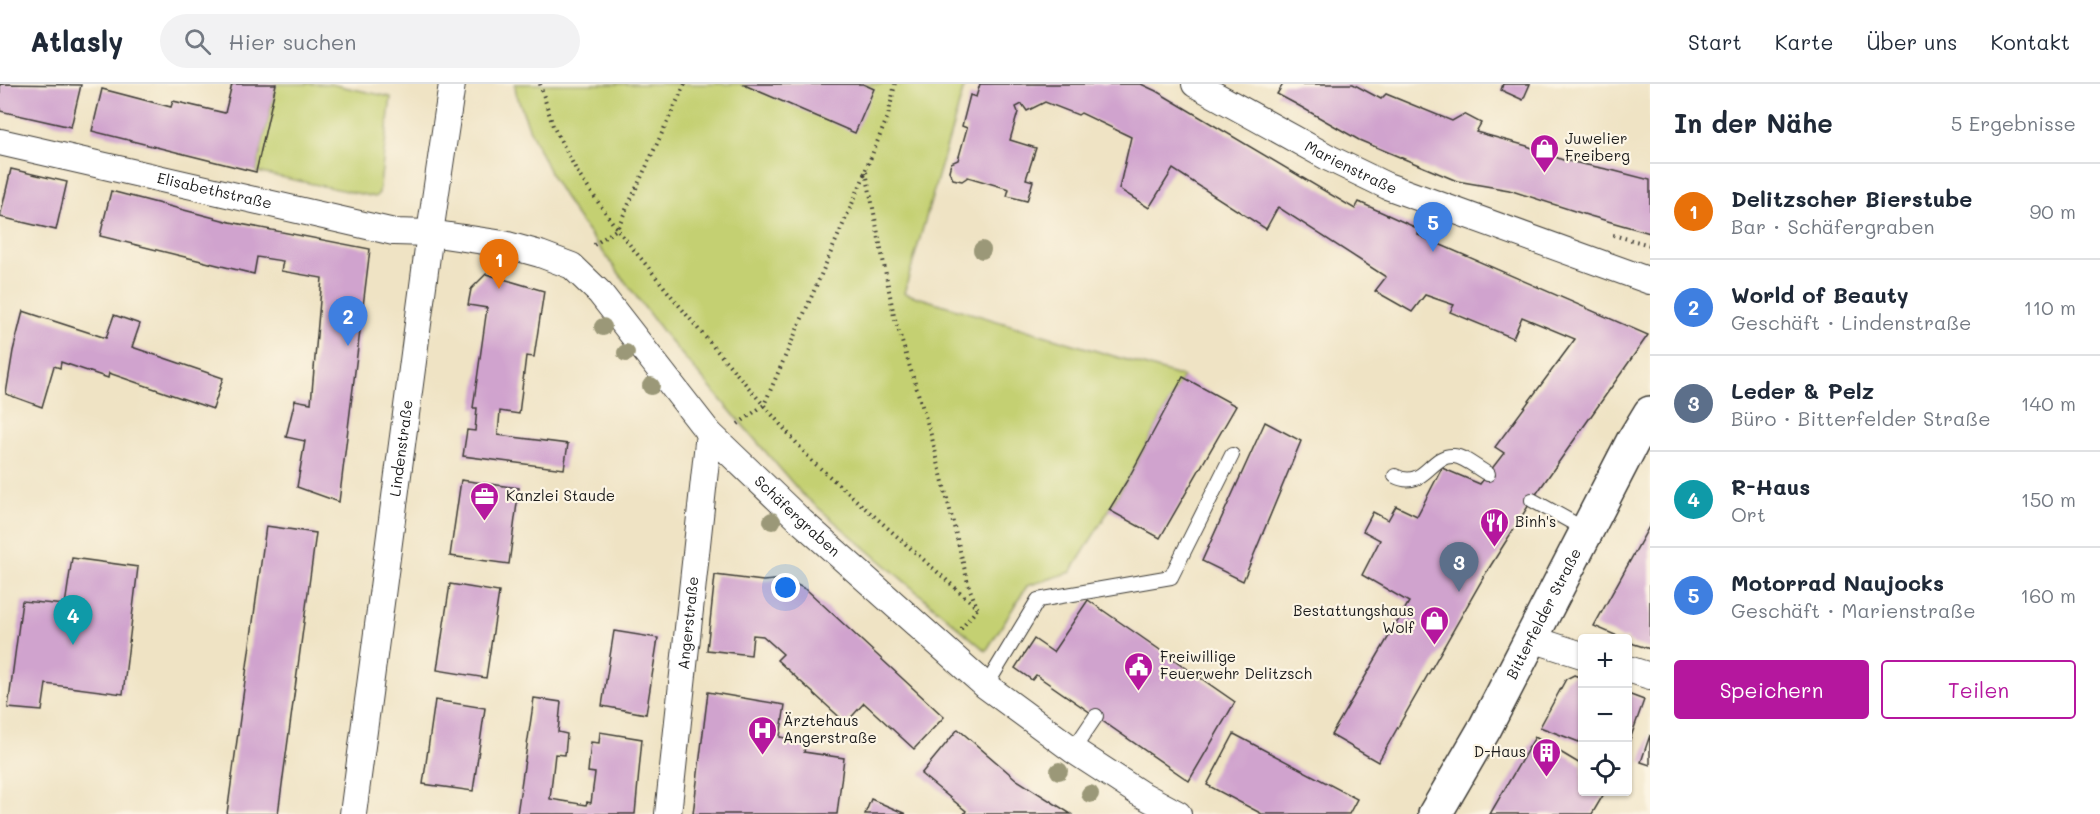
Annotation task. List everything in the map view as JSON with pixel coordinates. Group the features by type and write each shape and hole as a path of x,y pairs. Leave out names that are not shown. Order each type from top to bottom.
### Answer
{"street":[{"name":"Lindenstraße","path":"353,814 452,84"},
{"name":"Marienstraße","path":"1195,84 1331,159 1387,186 1650,281"},
{"name":"Elisabethstraße","path":"0,142 394,232 430,234"},
{"name":"Schäfergraben","path":"430,234 504,244 572,266 600,293 709,433 802,522 986,686 1073,750 1139,793 1178,814"},
{"name":"Bitterfelder Straße","path":"1435,814 1485,728 1586,530 1650,413"},
{"name":"Angerstraße","path":"668,814 709,433"},
{"path":"1530,638 1578,654"},
{"path":"1632,670 1650,676"}],"lane":[{"path":"986,686 1038,600 1171,577 1232,455"},
{"path":"1395,477 1403,481 1415,480 1444,457 1456,456 1488,474"},
{"path":"1532,500 1586,530"},
{"path":"1073,750 1096,716"}],"path":[{"path":"540,84 553,126 579,175 617,229 699,330 812,460 978,608"},
{"path":"572,266 595,243 617,229 685,84"},
{"path":"895,84 888,116 864,174 866,172 894,316 932,438 969,587 978,608"},
{"path":"738,424 764,405 866,172"},
{"path":"961,629 978,608"}],"green space":[{"path":"276,84 330,84 391,97 379,193 375,197 256,172"},
{"path":"515,84 965,84 904,293 1183,377 1128,479 1071,572 1027,586 986,651 801,493 665,335 576,216 553,179 529,128"}],"building":[{"path":"0,84 81,85 71,127 0,111"},
{"path":"232,84 276,84 256,172 92,131 102,89 171,107 173,101 225,113"},
{"path":"742,84 863,84 874,89 855,133"},
{"path":"980,84 1141,84 1355,209 1359,202 1419,229 1418,235 1648,335 1532,500 1486,573 1378,762 1331,735 1409,602 1362,575 1380,540 1363,531 1373,512 1388,520 1396,506 1417,516 1442,468 1480,484 1504,453 1495,447 1575,339 1522,317 1513,338 1450,312 1454,305 1425,295 1412,312 1375,291 1386,277 1278,207 1266,229 1173,169 1149,208 1119,189 1131,137 1081,113 1078,115 1045,102 1027,111 1022,104 1016,107 1018,112 1010,140 1036,148 1026,179 1033,181 1027,201 1007,196 1009,189 968,177 962,181 953,179 949,171 951,163 958,160 967,128 962,126 970,95 976,97"},
{"path":"1283,84 1353,84 1381,99 1386,94 1452,121 1464,114 1481,123 1476,132 1527,146 1563,160 1650,180 1650,233 1509,190 1457,181 1359,140 1277,94"},
{"path":"1503,84 1530,84 1523,100 1501,90"},
{"path":"11,169 67,182 56,230 0,217"},
{"path":"111,191 230,222 370,249 339,502 297,487 305,441 286,437 295,400 311,403 322,278 281,271 283,261 257,257 254,274 100,236"},
{"path":"486,274 544,291 534,357 526,356 519,414 500,411 498,435 568,444 564,469 463,456 467,430 475,431 477,408 473,408 487,308 468,305 471,289"},
{"path":"23,311 106,338 114,315 140,324 132,347 223,378 213,409 109,373 108,378 61,362 60,368 54,366 42,407 6,394"},
{"path":"1183,377 1236,406 1160,538 1109,510"},
{"path":"1265,422 1301,441 1243,581 1202,561"},
{"path":"461,480 519,488 509,564 450,556"},
{"path":"1650,525 1650,649 1632,643 1632,634 1613,634 1594,626"},
{"path":"266,526 316,533 278,814 227,814"},
{"path":"72,558 138,567 123,694 46,684 42,711 8,708 22,601 65,605"},
{"path":"715,575 763,581 786,579 807,590 944,717 914,749 864,703 846,723 777,660 783,654 763,636 753,635 751,655 707,650"},
{"path":"450,584 499,592 486,678 437,670"},
{"name":"Freiwillige Feuerwehr Delitzsch","path":"1088,600 1235,702 1189,781 1036,675 1032,680 1015,668 1034,639 1053,652"},
{"path":"614,631 658,638 646,714 602,706"},
{"path":"1574,675 1578,676 1578,742 1540,727 1566,679"},
{"name":"Ärztehaus Angerstraße","path":"708,692 785,705 780,737 806,741 804,752 844,758 837,814 693,814"},
{"path":"1632,696 1644,700 1632,734"},
{"path":"534,698 561,702 558,732 567,734 565,755 555,754 550,799 586,805 587,802 591,803 595,773 588,772 591,742 599,743 600,732 642,739 635,814 517,814"},
{"path":"435,700 485,708 473,791 423,784"},
{"path":"958,729 1017,780 1071,814 964,814 966,811 921,774"},
{"path":"1234,734 1357,799 1349,814 1262,814 1207,785"},
{"path":"1650,735 1650,765 1641,762"},
{"name":"D-Haus","path":"1535,737 1578,763 1578,796 1603,796 1592,814 1490,814"},
{"path":"871,799 906,814 865,814"}],"place":[{"name":"Juwelier Freiberg","path":"1544,174"},
{"name":"Motorrad Naujocks","path":"1433,252"},
{"name":"Delitzscher Bierstube","path":"499,289"},
{"name":"World of Beauty","path":"348,346"},
{"name":"Kanzlei Staude","path":"485,522"},
{"name":"Binh's","path":"1494,548"},
{"name":"Leder & Pelz","path":"1459,592"},
{"name":"R-Haus","path":"73,645"},
{"name":"Bestattungshaus Wolf","path":"1435,646"},
{"name":"Freiwillige Feuerwehr Delitzsch","path":"1139,692"},
{"name":"Ärztehaus Angerstraße","path":"762,756"},
{"name":"D-Haus","path":"1547,778"}]}
